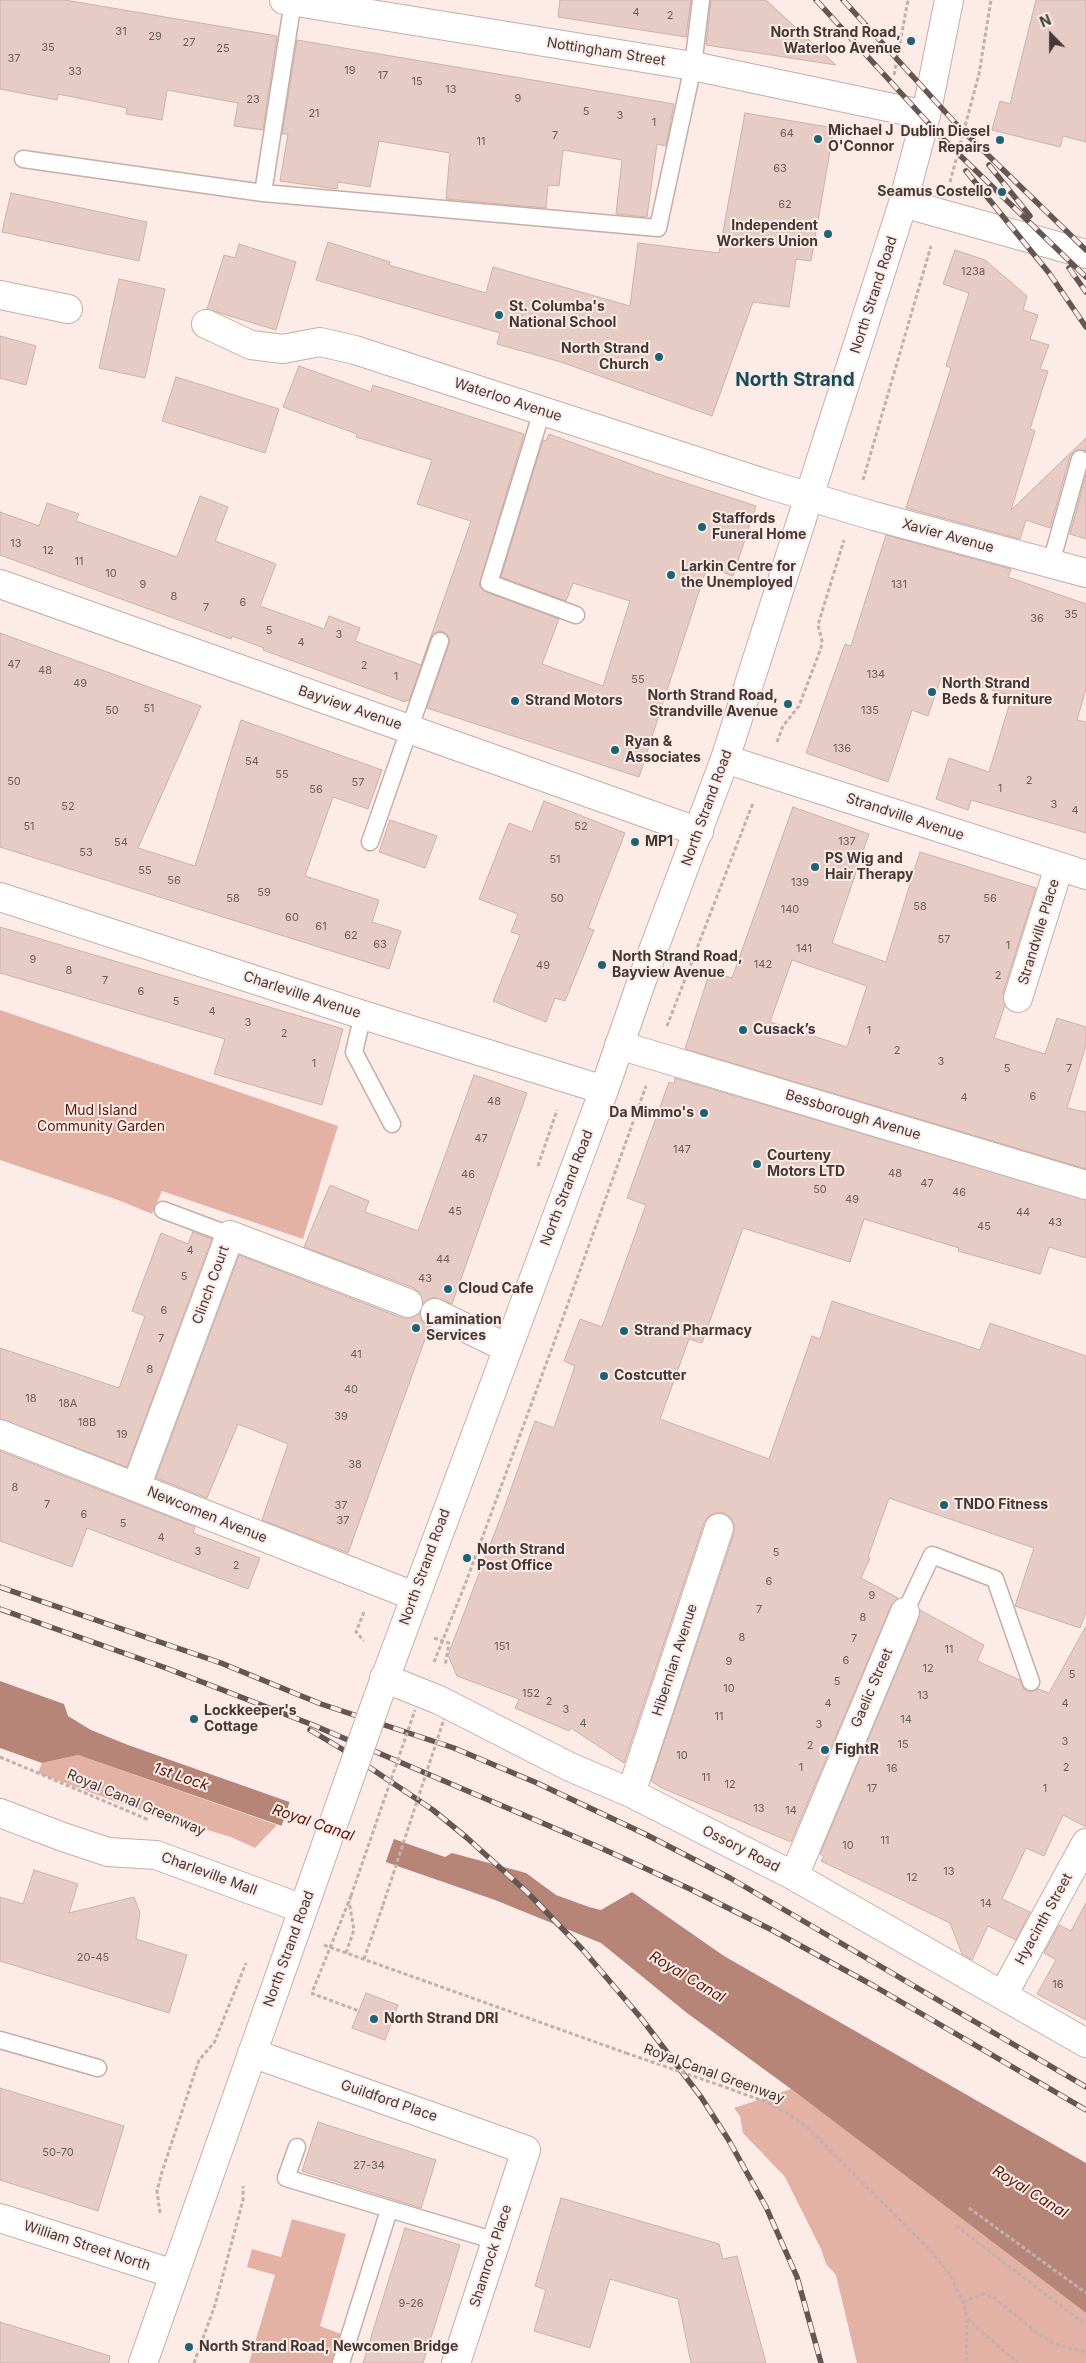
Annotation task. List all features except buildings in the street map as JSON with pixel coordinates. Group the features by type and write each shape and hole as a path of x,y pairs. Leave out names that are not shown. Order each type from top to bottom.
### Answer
{"street":[{"name":"North Strand Road","path":"143,2363 414,1596 604,1090 642,980 726,758 903,203 926,115 949,0"},
{"name":"Nottingham Street","path":"288,1 693,66 926,115"},
{"path":"903,203 1086,254"},
{"path":"0,295 68,309"},
{"name":"Waterloo Avenue","path":"206,324 250,345 283,350 320,342 355,350 767,484 811,496"},
{"name":"Xavier Avenue","path":"811,496 874,516 1086,573"},
{"name":"Bayview Avenue","path":"0,584 699,832"},
{"name":"Strandville Avenue","path":"726,758 1086,875"},
{"name":"Strandville Place","path":"1018,998 1059,866"},
{"name":"Charleville Avenue","path":"0,897 363,1015 604,1090"},
{"name":"Bessborough Avenue","path":"619,1046 1086,1185"},
{"name":"Clinch Court","path":"136,1486 230,1235 408,1303"},
{"path":"435,1313 507,1348"},
{"name":"Newcomen Avenue","path":"0,1434 414,1596"},
{"name":"Hibernian Avenue","path":"631,1793 719,1528"},
{"name":"Gaelic Street","path":"794,1876 905,1612"},
{"name":"Ossory Road","path":"381,1689 444,1703 570,1767 631,1793 794,1876 1086,2043"},
{"name":"Charleville Mall","path":"0,1813 62,1837 108,1852 156,1855 307,1900"},
{"name":"Hyacinth Street","path":"1003,1995 1086,1843"},
{"name":"Guildford Place","path":"252,2053 526,2150"},
{"name":"Shamrock Place","path":"456,2363 526,2150"},
{"name":"William Street North","path":"0,2218 174,2274"}],"lane":[{"path":"23,159 263,193 658,228 693,66 701,0"},
{"path":"263,193 288,1"},
{"path":"542,411 489,583 576,615"},
{"path":"1051,563 1080,459"},
{"path":"370,842 440,641"},
{"path":"363,1015 354,1052 392,1124"},
{"path":"163,1210 230,1235"},
{"path":"905,1612 932,1555 995,1579 1031,1682"},
{"path":"0,2040 98,2068"},
{"path":"297,2147 286,2178 496,2241"},
{"path":"341,2363 389,2210"}],"path":[{"path":"365,1642 356,1632 364,1611 372,1615"},
{"path":"308,2000 351,1896 415,1710"},
{"path":"364,1959 444,1719"},
{"name":"Royal Canal Greenway","path":"0,1757 155,1822"},
{"path":"346,1953 354,1930 349,1900"},
{"name":"Royal Canal Greenway","path":"330,1947 766,2102 788,2113 807,2127 929,2249 950,2275 963,2302 967,2319 966,2363"},
{"path":"160,2216 157,2191 199,2060 214,2043 246,1962"},
{"path":"311,1993 359,2011"},
{"path":"194,2363 214,2305 243,2200 243,2182"},
{"path":"969,2208 1086,2293"},
{"path":"956,2226 1086,2325"},
{"path":"963,2302 984,2294 994,2298 1040,2335 1055,2344 1086,2352"},
{"path":"967,2319 1018,2363"}],"green space":[{"name":"Mud Island Community Garden","path":"0,1010 338,1126 303,1239 162,1191 152,1214 118,1200 0,1160"},
{"path":"78,1755 277,1825 255,1848 231,1837 130,1807 38,1773 42,1763"},
{"path":"791,2089 1086,2313 1086,2363 857,2363 836,2275 826,2264 821,2249 785,2177 743,2133 740,2116 734,2108"},
{"path":"292,2219 346,2234 320,2326 341,2334 332,2363 249,2363 275,2275 247,2267 252,2249 281,2257"}],"water":[{"path":"0,1681 64,1704 68,1716 91,1730 128,1745 445,1857 452,1853 526,1873 556,1895 589,1907 601,1910 632,1892 724,1956 1086,2163 1086,2313 791,2089 687,2013 601,1943 495,1900 78,1755 42,1763 0,1748"}],"pier":[{"path":"291,1798 395,1836 385,1864 281,1828"}],"railway":[{"path":"816,0 942,138 1086,277"},
{"path":"843,0 958,126 1086,250"},
{"path":"989,165 1030,216"},
{"path":"966,171 1049,273 1086,327"},
{"path":"1069,268 1086,292"},
{"path":"0,1587 221,1663 321,1704 454,1748 537,1783 645,1834 730,1878 1086,2087"},
{"path":"0,1609 166,1668 313,1725 601,1848 690,1889 770,1929 874,1986 1086,2110"},
{"path":"310,1730 342,1749 433,1810 466,1837 527,1892 583,1950 641,2018 701,2097 728,2139 766,2207 797,2277 821,2363"}],"place":[{"name":"North Strand Road, Waterloo Avenue","path":"911,41"},
{"name":"Michael J O'Connor","path":"818,139"},
{"name":"Dublin Diesel Repairs","path":"1000,140"},
{"name":"Seamus Costello","path":"1002,192"},
{"name":"Independent Workers Union","path":"828,234"},
{"name":"St. Columba's National School","path":"499,315"},
{"name":"North Strand Church","path":"659,357"},
{"name":"Staffords Funeral Home","path":"702,527"},
{"name":"Larkin Centre for the Unemployed","path":"671,575"},
{"name":"North Strand Beds & furniture","path":"932,692"},
{"name":"Strand Motors","path":"515,701"},
{"name":"North Strand Road, Strandville Avenue","path":"788,704"},
{"name":"Ryan & Associates","path":"615,750"},
{"name":"MP1","path":"635,842"},
{"name":"PS Wig and Hair Therapy","path":"815,867"},
{"name":"North Strand Road, Bayview Avenue","path":"602,965"},
{"name":"Cusack’s","path":"743,1030"},
{"name":"Da Mimmo's","path":"704,1113"},
{"name":"Courteny Motors LTD","path":"757,1164"},
{"name":"Cloud Cafe","path":"448,1289"},
{"name":"Lamination Services","path":"416,1328"},
{"name":"Strand Pharmacy","path":"624,1331"},
{"name":"Costcutter","path":"604,1376"},
{"name":"TNDO Fitness","path":"944,1505"},
{"name":"North Strand Post Office","path":"467,1558"},
{"name":"Lockkeeper's Cottage","path":"194,1719"},
{"name":"FightR","path":"825,1750"},
{"name":"North Strand DRI","path":"374,2019"},
{"name":"North Strand Road, Newcomen Bridge","path":"189,2347"}],"district":[{"name":"North Strand","path":"795,380"}],"water label":[{"name":"1st Lock","path":"181,1777"},
{"name":"Royal Canal","path":"313,1823"},
{"name":"Royal Canal","path":"687,1977"},
{"name":"Royal Canal","path":"1030,2192"}]}
